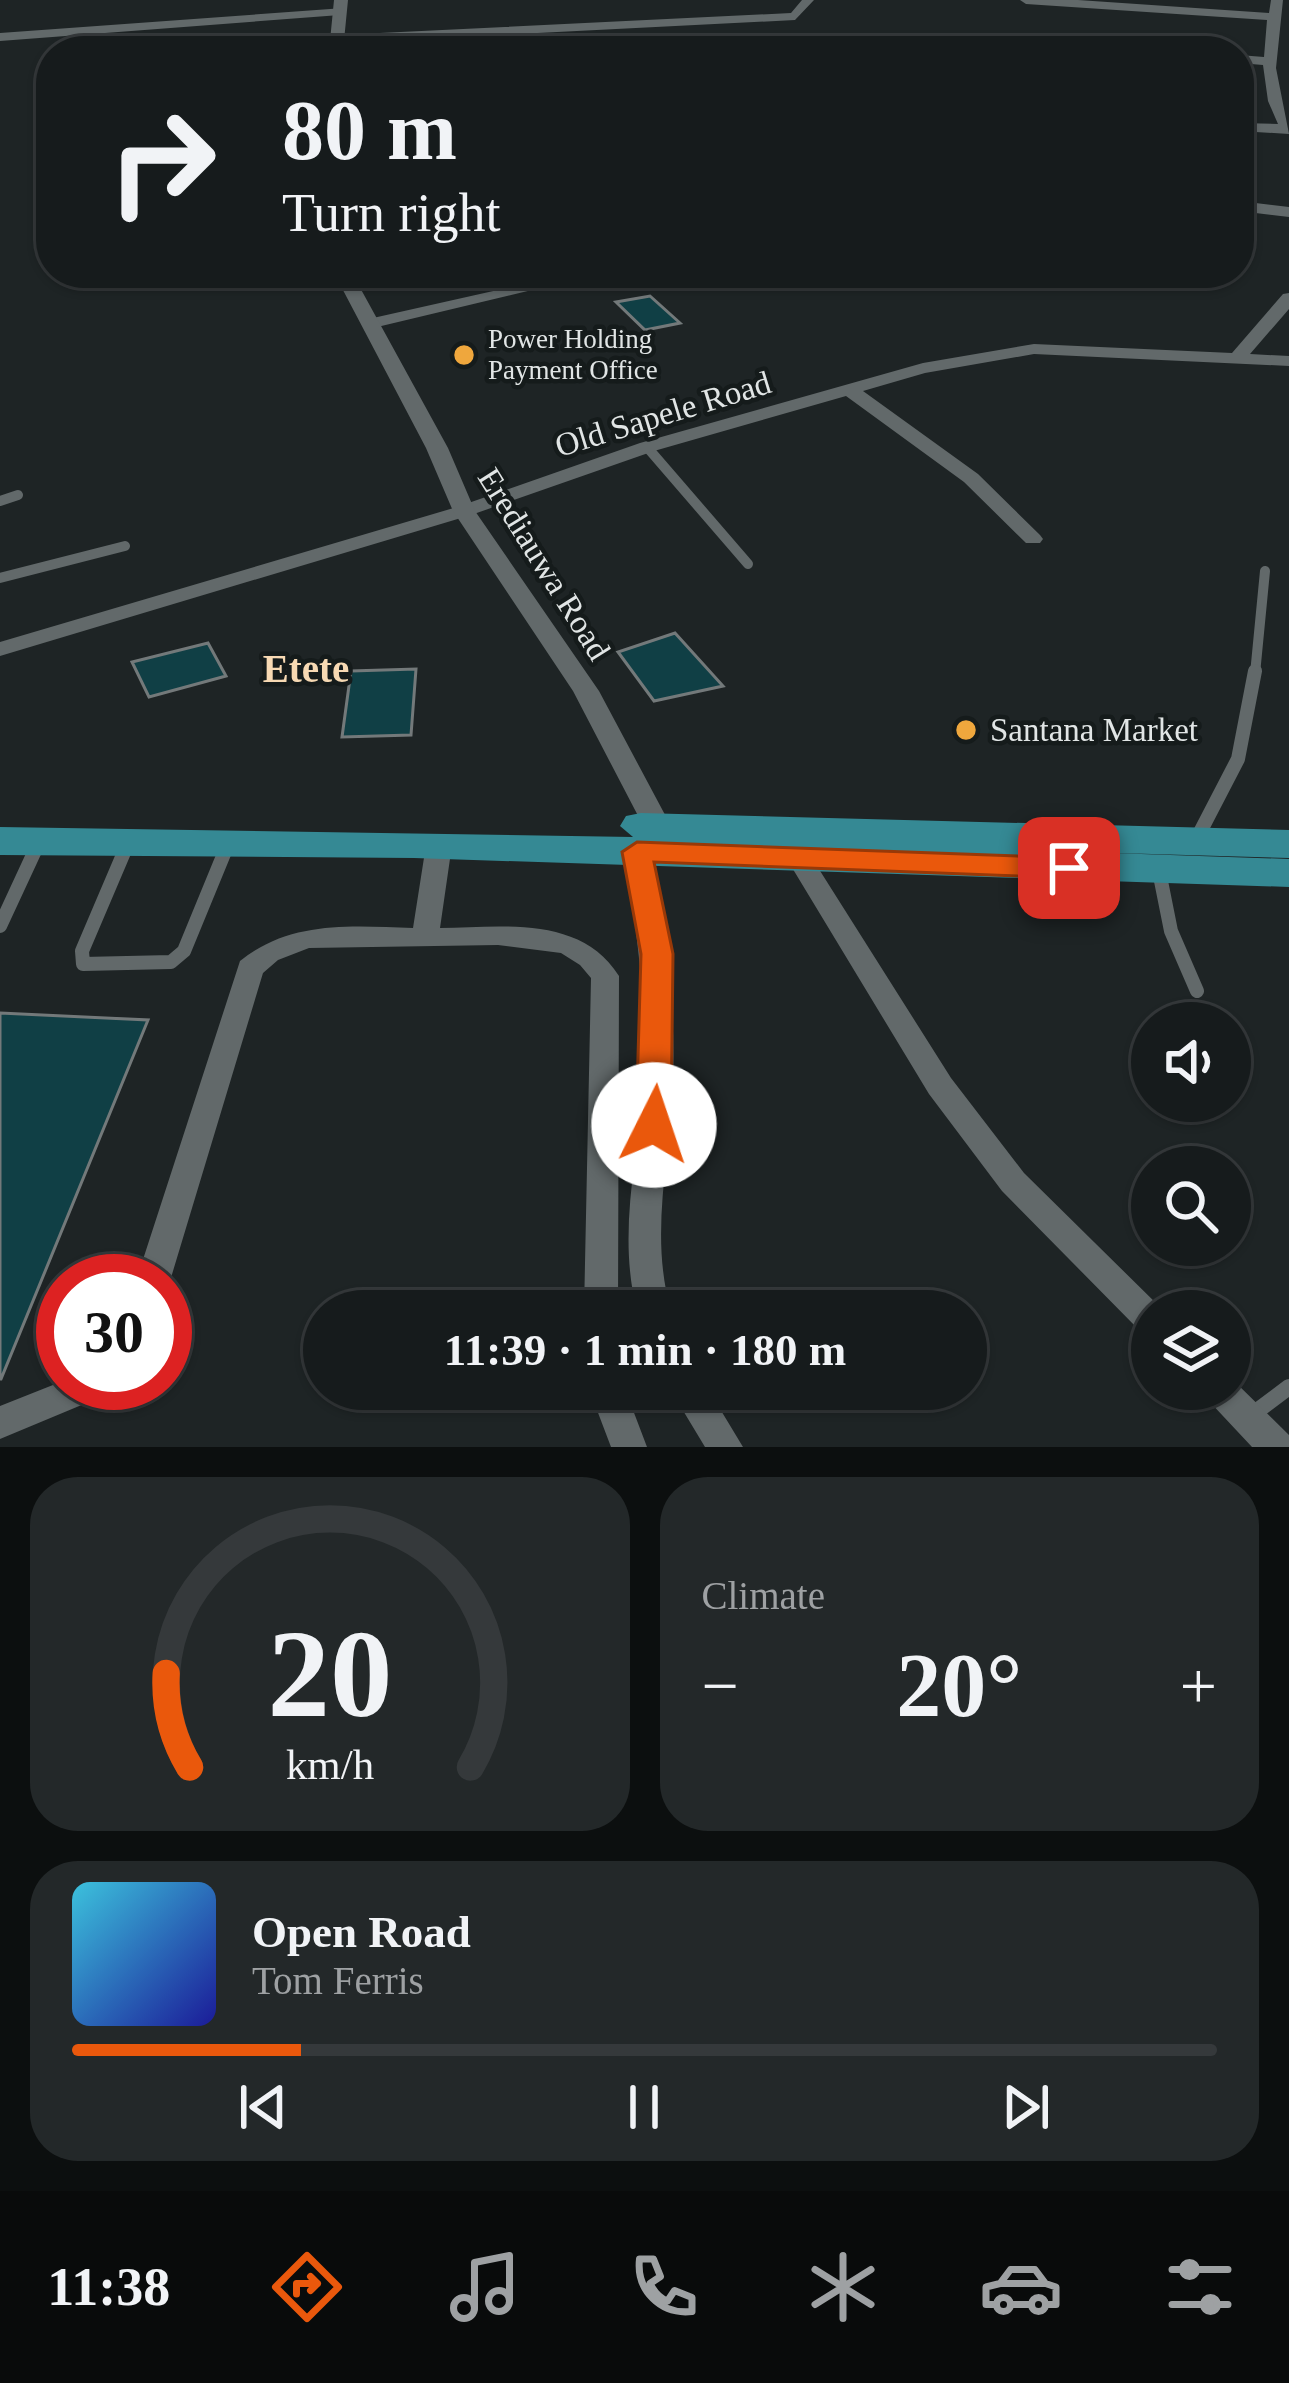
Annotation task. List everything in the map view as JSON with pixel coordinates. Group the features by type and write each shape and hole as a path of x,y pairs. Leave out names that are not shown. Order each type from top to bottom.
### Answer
{"highway":[{"path":"0,822 647,839 1289,844"},
{"path":"20,841 439,845 647,839 801,861 1289,873"}],"street":[{"path":"479,36 795,16 808,0"},
{"path":"1026,0 1278,10 1271,62 1275,114 1289,128"},
{"path":"0,37 341,5 338,36"},
{"path":"1254,60 1271,62"},
{"path":"1254,127 1289,128"},
{"path":"1254,208 1289,212"},
{"name":"Erediauwa Road","path":"352,288 464,511 586,691 647,839"},
{"path":"373,323 528,288"},
{"path":"1237,358 1288,302"},
{"name":"Old Sapele Road","path":"0,649 464,511 647,447 923,368 1034,349 1289,362"},
{"path":"848,389 971,478 1033,539"},
{"path":"646,1290 645,1210 658,1082 657,954 647,839"},
{"path":"425,938 439,845"},
{"path":"801,861 940,1086 1001,1166 1131,1299"},
{"path":"161,1254 250,968 264,954 295,939 560,939 593,955 605,976 601,1290"},
{"path":"0,1423 36,1408"},
{"path":"615,1410 629,1447"},
{"path":"701,1410 725,1447"},
{"path":"1240,1410 1276,1447"}],"lane":[{"path":"647,447 748,564"},
{"path":"0,501 18,495"},
{"path":"0,578 125,546"},
{"path":"1196,842 1238,759 1250,718 1265,571"},
{"path":"0,926 20,841"},
{"path":"129,842 82,951 83,964 172,962 184,951 228,842"},
{"path":"1158,870 1171,931 1197,991"},
{"path":"1248,1418 1289,1387"}],"building":[{"path":"650,296 680,323 645,330 616,302"},
{"path":"675,633 723,686 654,701 618,652"},
{"path":"208,643 226,676 149,697 132,662"},
{"path":"416,669 411,735 342,737 351,671"},
{"path":"0,1013 148,1020 52,1254 36,1254 36,1294 0,1379"}],"place":[{"name":"Power Holding Payment Office","path":"464,355"},
{"name":"Santana Market","path":"966,730"}],"district":[{"name":"Etete","path":"306,668"}],"route":[{"path":"654,1125 657,954 637,852 1069,868"}]}
